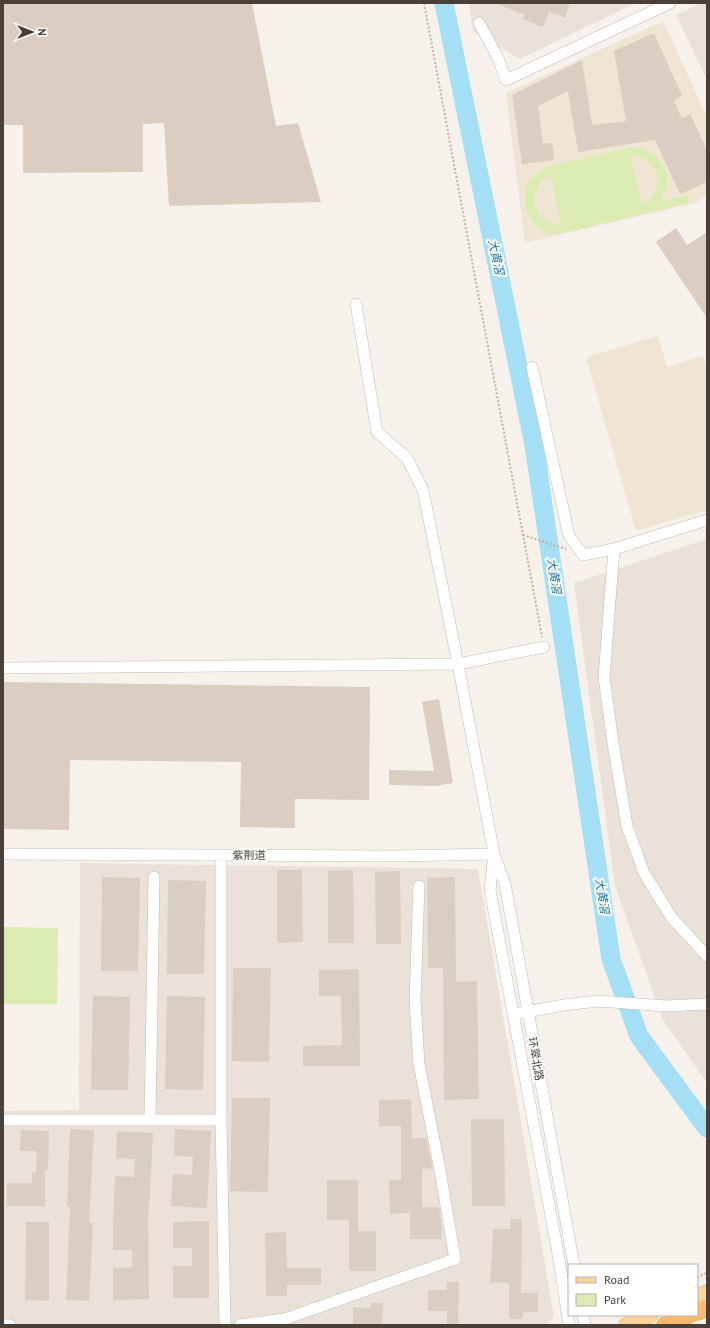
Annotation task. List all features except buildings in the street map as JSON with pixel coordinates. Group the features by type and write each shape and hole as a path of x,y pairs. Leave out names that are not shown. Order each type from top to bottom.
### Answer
{"highway":[{"path":"665,1325 687,1316"}],"main road":[{"path":"626,1325 648,1316"}],"street":[{"path":"479,23 498,58 506,80 670,3"},
{"path":"356,304 377,432 407,458 423,490 494,854 490,890 559,1259 569,1325"},
{"path":"532,367 569,536 583,555 614,549 707,520"},
{"path":"614,549 604,677 626,826 644,873 672,918 707,956"},
{"path":"3,668 458,664 544,647"},
{"name":"紫荆道","path":"3,854 396,856 494,854"},
{"name":"环翠北路","path":"494,854 504,884 574,1264"},
{"path":"222,855 221,1120 225,1325"},
{"path":"150,1120 154,877"},
{"path":"240,1325 285,1319 455,1259 440,1170 419,1064 415,1000 419,886"},
{"path":"514,1014 564,1005 598,1001 666,1006 707,1004"},
{"path":"3,1120 221,1120"},
{"path":"3,1325 10,1325"}],"path":[{"path":"424,3 544,647"},
{"path":"523,535 583,555"}],"shaded area":[{"path":"469,3 636,3 520,59 473,32"},
{"path":"702,3 707,3 707,80 676,15"},
{"path":"663,21 707,117 707,195 695,203 525,243 506,93"},
{"path":"658,336 667,367 703,356 707,369 707,510 636,531 586,357"},
{"path":"707,539 707,1083 663,1020 615,886 574,583"},
{"path":"80,863 478,869 554,1317 545,1325 3,1325 3,1111 79,1110"}],"green space":[{"path":"639,147 657,157 667,174 667,184 660,201 687,195 689,203 562,233 547,232 532,222 526,209 525,196 527,186 531,179 538,173 545,168 554,165 628,148","holes":["630,156 640,157 648,162 654,168 657,176 655,192 650,199 642,205","551,175 561,224 561,225 551,223 543,218 538,212 535,204 534,196 537,188 542,181"]},
{"path":"3,927 58,928 57,1004 3,1004"}],"waterway":[{"name":"大黄滘","path":"444,3 534,445 611,959 639,1036 707,1128"}]}
